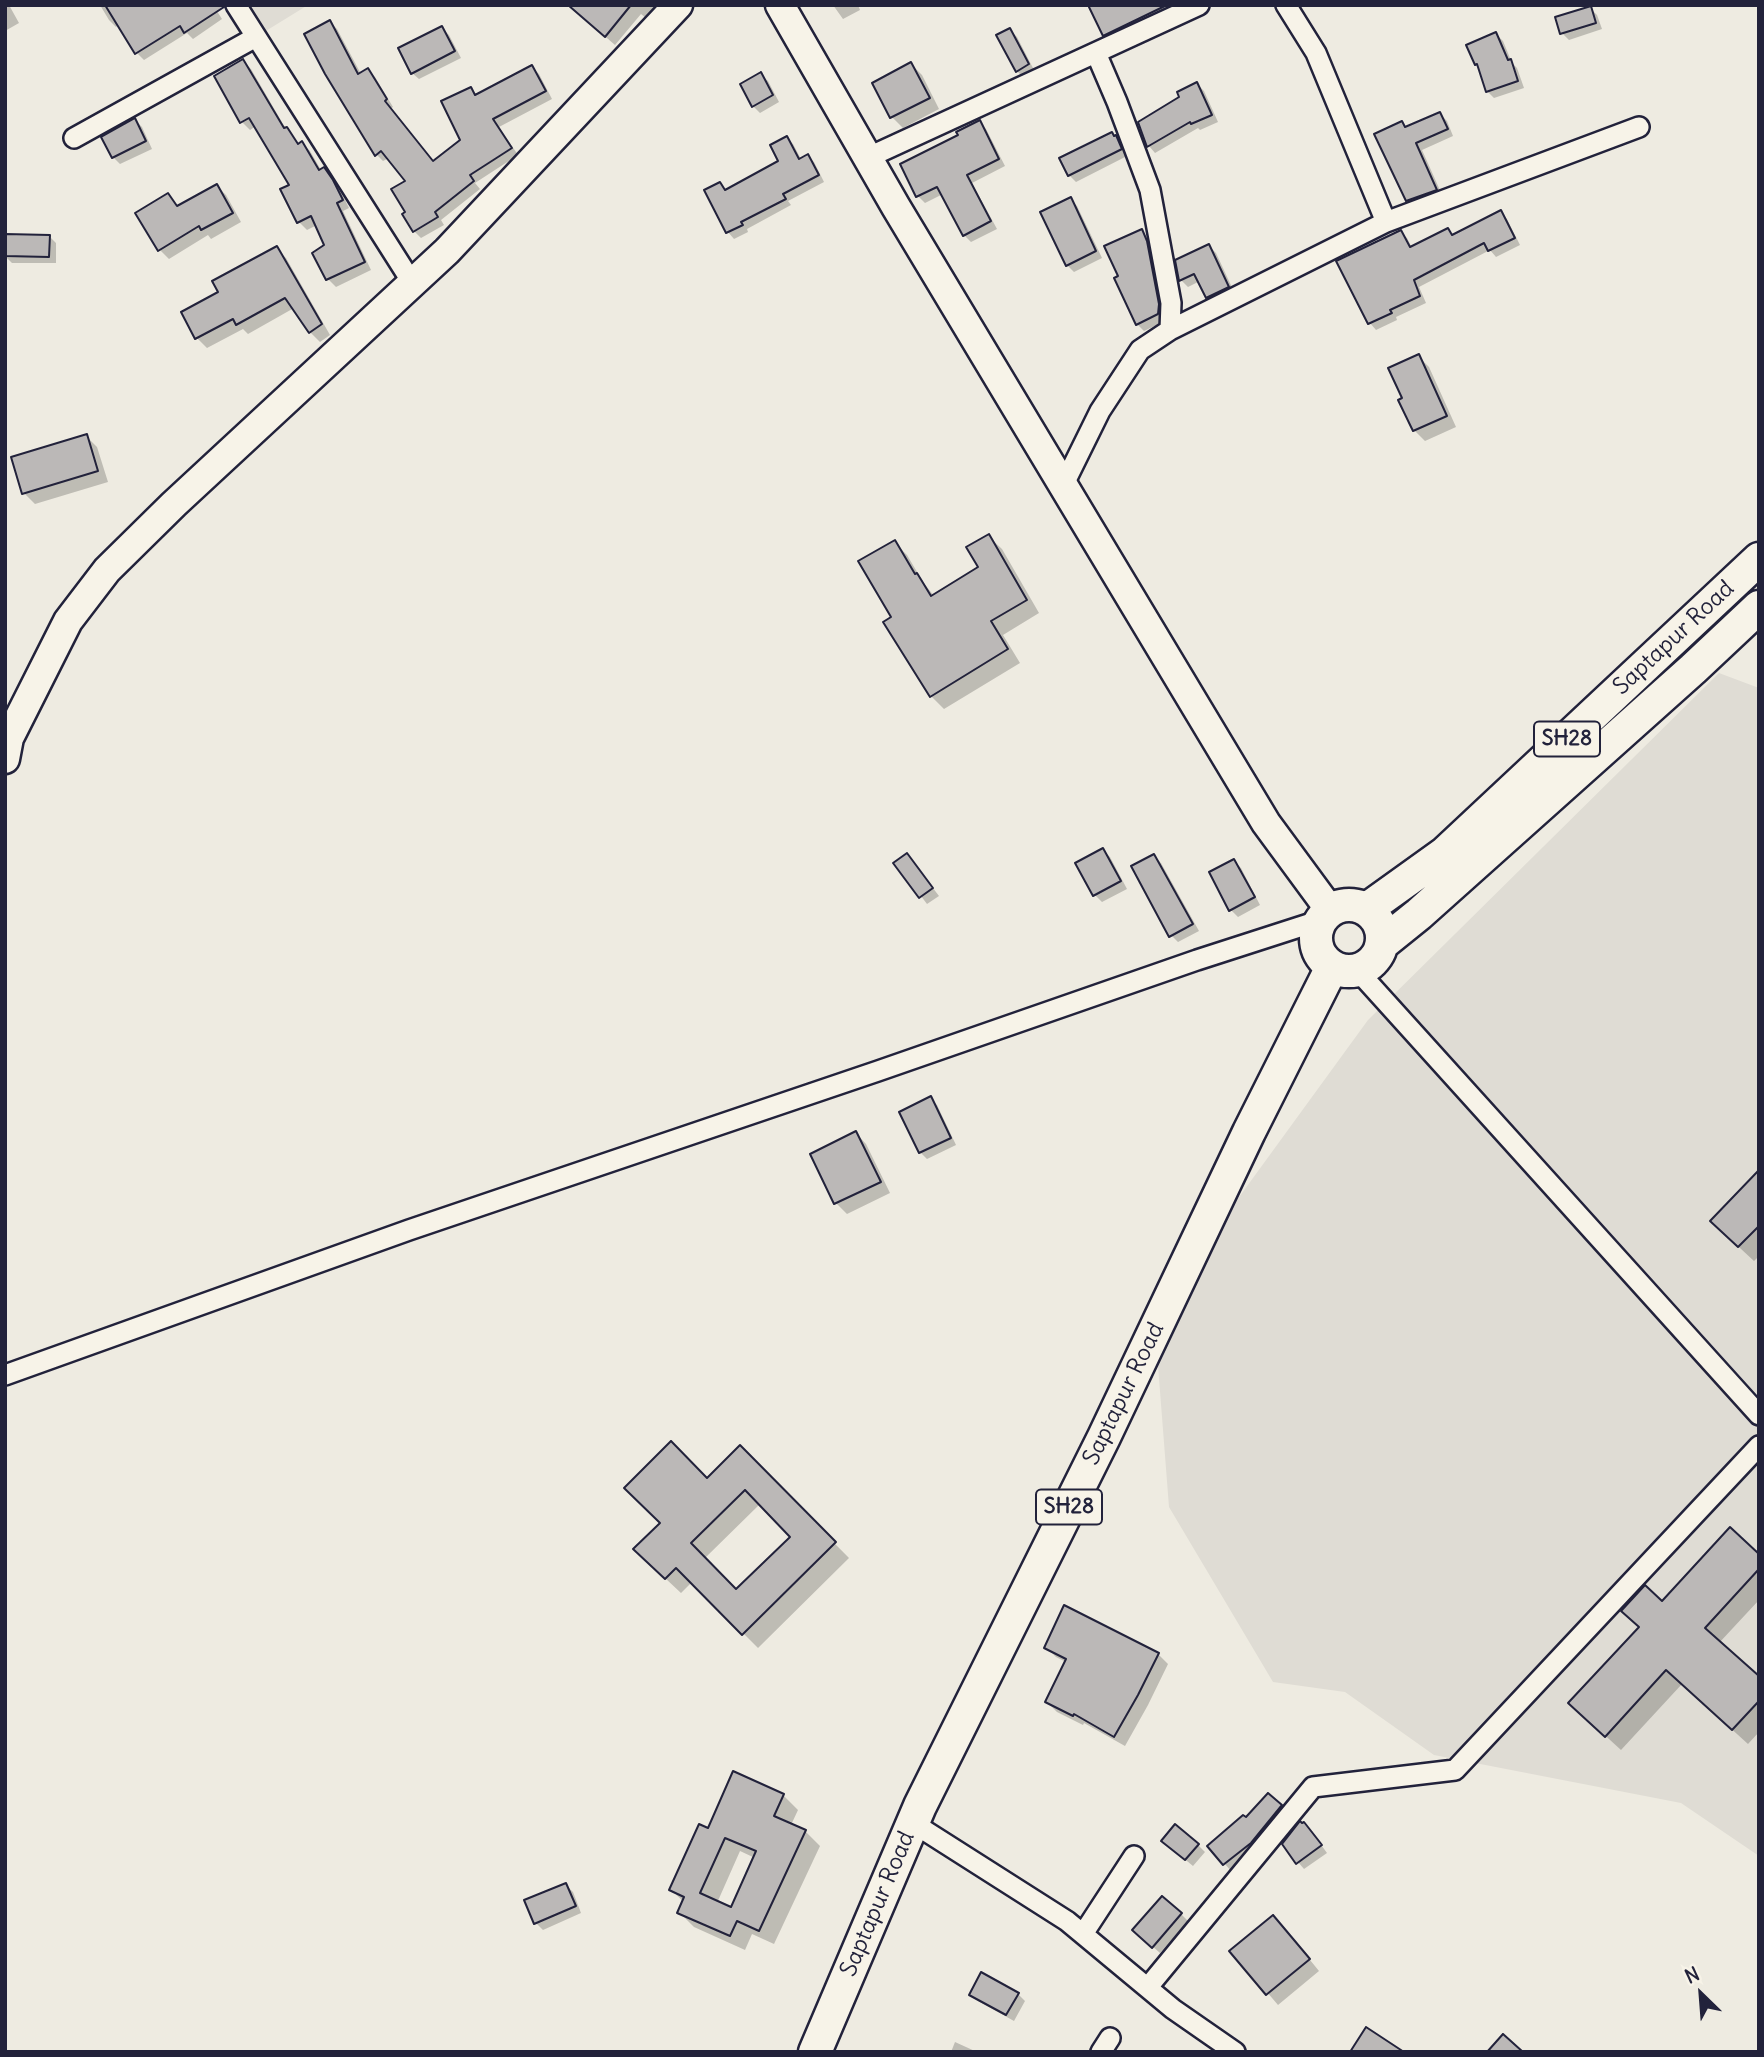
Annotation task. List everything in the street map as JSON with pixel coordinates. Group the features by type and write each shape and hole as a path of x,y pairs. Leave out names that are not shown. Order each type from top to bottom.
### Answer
{"main road":[{"name":"Saptapur Road","path":"1367,909 1445,853 1759,559"},
{"name":"Saptapur Road","path":"1383,943 1662,697 1759,607"},
{"path":"1342,905 1367,909 1377,918 1382,930 1383,943 1378,956 1369,965 1344,968 1322,957 1317,946 1316,932 1325,915 1342,905"},
{"name":"Saptapur Road","path":"820,2049 913,1823 1104,1437 1249,1132 1344,968"}],"street":[{"path":"236,5 413,284"},
{"path":"5,759 9,738 68,621 107,570 174,504 447,251 678,5"},
{"path":"5,1375 409,1230 865,1076 1325,915 1266,823 1063,486 896,207 780,5"},
{"path":"869,157 1199,5"},
{"path":"1286,5 1316,53 1386,222"},
{"path":"74,138 256,37"},
{"path":"1096,53 1118,102 1150,190 1171,303 1170,330"},
{"path":"1063,486 1100,411 1140,350 1170,330 1386,222 1639,127"},
{"path":"1344,968 1759,1415"},
{"path":"1148,1987 1313,1787 1455,1770 1759,1446"},
{"path":"913,1823 1067,1921 1173,2009 1235,2052"},
{"path":"1083,1934 1134,1856"}],"shaded area":[{"path":"236,5 308,5 256,37"},
{"path":"1719,673 1759,688 1759,1856 1681,1803 1434,1755 1345,1692 1273,1682 1169,1507 1154,1314 1368,1020"}],"building":[{"path":"105,5 224,7 184,33 180,26 135,54"},
{"path":"568,5 631,5 605,37"},
{"path":"1088,5 1167,5 1103,36"},
{"path":"1591,6 1596,23 1560,34 1555,17"},
{"path":"330,20 358,74 368,68 387,99 385,101 433,161 460,140 441,101 471,87 475,95 532,65 546,91 493,119 512,148 470,175 474,181 435,212 438,217 413,232 391,189 405,181 381,151 375,156 304,34"},
{"path":"442,26 455,51 411,74 398,48"},
{"path":"1010,28 1029,64 1016,72 996,35"},
{"path":"1496,32 1508,60 1511,59 1518,81 1486,92 1477,64 1475,65 1466,45"},
{"path":"243,59 284,128 287,127 298,144 302,141 319,170 324,167 333,180 343,200 337,203 365,262 326,280 312,253 324,245 311,216 297,223 280,189 289,185 249,118 240,123 214,76"},
{"path":"911,62 930,98 890,118 872,83"},
{"path":"761,72 773,95 752,107 740,84"},
{"path":"1197,82 1212,115 1191,124 1190,122 1147,147 1138,122 1179,97 1177,92"},
{"path":"1440,112 1448,129 1416,143 1437,190 1406,201 1374,134 1402,121 1405,127"},
{"path":"135,118 146,141 112,158 101,137"},
{"path":"980,120 999,159 967,175 991,221 963,236 937,187 916,197 900,164 958,135 956,132"},
{"path":"1112,132 1122,149 1068,176 1059,158"},
{"path":"787,136 799,159 808,154 819,175 783,194 786,199 741,222 743,225 726,233 704,190 720,182 725,190 778,161 770,145"},
{"path":"217,184 233,213 201,230 199,226 158,251 135,213 168,193 177,206"},
{"path":"1071,197 1096,251 1066,266 1040,212"},
{"path":"1501,210 1515,238 1488,251 1484,243 1414,280 1420,296 1368,324 1336,261 1401,230 1410,247 1448,228 1452,235"},
{"path":"1142,229 1147,241 1159,304 1158,314 1136,325 1114,278 1118,276 1104,246"},
{"path":"5,234 50,235 49,257 5,256"},
{"path":"1209,244 1229,287 1206,298 1194,274 1179,281 1175,260"},
{"path":"277,246 322,324 309,333 285,298 236,325 233,319 195,339 181,312 218,292 212,281"},
{"path":"1419,354 1447,416 1413,431 1398,400 1402,398 1388,368"},
{"path":"87,434 98,471 22,494 11,457"},
{"path":"989,534 1027,600 991,621 1008,649 930,697 883,622 891,617 858,561 895,540 931,596 978,567 966,547"},
{"path":"1103,848 1121,881 1093,896 1075,863"},
{"path":"907,853 933,888 919,898 893,863"},
{"path":"1154,854 1193,924 1169,937 1131,866"},
{"path":"1234,859 1255,897 1229,911 1209,872"},
{"path":"931,1096 951,1138 919,1153 899,1112"},
{"path":"856,1131 881,1182 834,1204 810,1154"},
{"path":"1759,1170 1759,1226 1738,1247 1710,1221"},
{"path":"671,1441 707,1478 740,1445 836,1542 742,1635 676,1568 665,1579 633,1549 660,1523 624,1488","holes":["745,1490 790,1537 736,1589 691,1543"]},
{"path":"1730,1527 1759,1554 1759,1569 1705,1628 1759,1676 1759,1701 1732,1730 1666,1670 1605,1737 1568,1703 1639,1627 1621,1611 1645,1585 1662,1601"},
{"path":"1064,1605 1159,1653 1114,1737 1074,1714 1073,1716 1045,1702 1066,1659 1044,1648"},
{"path":"733,1771 784,1794 774,1816 806,1830 759,1931 737,1921 730,1936 677,1913 684,1897 669,1890 699,1824 708,1828","holes":["725,1838 756,1851 731,1907 700,1893"]},
{"path":"1268,1793 1282,1805 1251,1843 1223,1865 1207,1846 1243,1815 1246,1817"},
{"path":"1300,1821 1304,1822 1322,1845 1296,1864 1282,1844"},
{"path":"1175,1824 1199,1844 1185,1860 1161,1841"},
{"path":"566,1883 576,1906 534,1924 524,1900"},
{"path":"1162,1896 1182,1913 1152,1948 1132,1930"},
{"path":"1273,1915 1310,1959 1266,1995 1229,1951"},
{"path":"981,1972 1019,1993 1006,2015 969,1995"},
{"path":"1366,2027 1404,2052 1350,2052"},
{"path":"1503,2034 1523,2052 1487,2052"}]}
